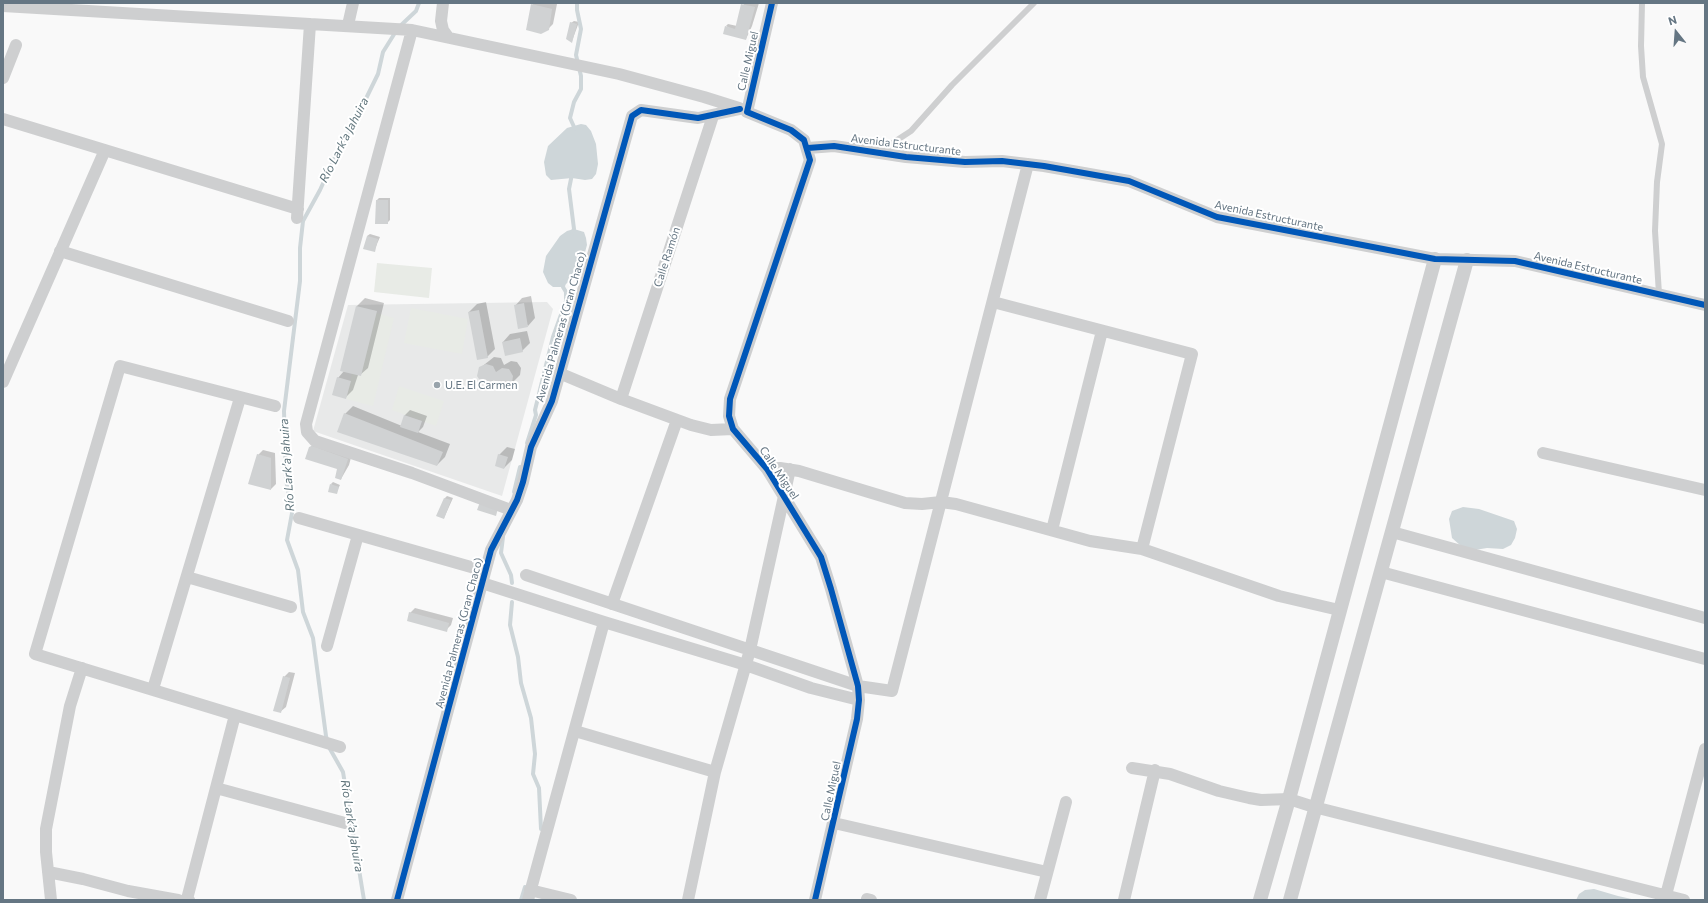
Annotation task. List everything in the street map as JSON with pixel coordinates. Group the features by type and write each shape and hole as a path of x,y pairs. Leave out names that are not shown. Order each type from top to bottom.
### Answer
{"street":[{"path":"348,25 353,3"},
{"path":"443,3 441,21 443,30 448,37"},
{"name":"Calle Miguel","path":"744,110 772,3"},
{"path":"3,6 145,9 310,24 348,25 412,30 619,74 704,97 744,110 791,130 804,140 808,148"},
{"path":"3,119 105,150 298,213 310,24"},
{"path":"412,30 306,424 306,432 315,441 412,473 511,510"},
{"path":"3,78 16,45"},
{"name":"Avenida Palmeras (Gran Chaco)","path":"397,900 491,550 523,482 531,447 552,401 632,116 641,110 698,118 744,110"},
{"name":"Calle Ramón","path":"621,399 713,116"},
{"name":"Avenida Estructurante","path":"808,148 834,146 881,154 965,162 1028,164 1129,182 1217,217 1435,259 1514,262 1705,305"},
{"name":"Calle Miguel","path":"808,148 810,160 730,399 729,416 733,429 767,469 821,557 858,686 859,700 857,719 815,900"},
{"path":"3,382 105,150"},
{"path":"526,575 858,686 892,691 1028,164"},
{"path":"60,251 288,322"},
{"path":"1260,900 1289,799 1435,259"},
{"path":"1290,900 1314,807 1382,572 1467,260"},
{"path":"993,302 1192,354 1142,549"},
{"path":"1052,530 1102,331"},
{"path":"275,406 120,366 35,654 340,747"},
{"path":"559,373 621,399 677,420 711,430 733,429"},
{"path":"152,689 240,398"},
{"path":"612,604 677,420"},
{"path":"1543,453 1705,490"},
{"path":"767,469 790,469 905,504 915,505 941,502 956,504 1090,541 1142,549 1279,596 1339,610"},
{"path":"688,900 715,772 750,650 790,469"},
{"path":"299,518 485,571"},
{"path":"1392,532 1705,618"},
{"path":"327,646 358,535"},
{"path":"1382,572 1705,659"},
{"path":"187,577 291,607"},
{"path":"482,583 746,665 811,688 859,700"},
{"path":"571,900 529,895 604,622"},
{"path":"51,900 46,852 46,828 70,706 82,668"},
{"path":"48,872 83,879 128,891 184,900 216,788 234,715"},
{"path":"575,731 715,772"},
{"path":"1665,897 1705,749"},
{"path":"1132,768 1154,770 1242,796 1261,800 1289,799 1314,807 1665,897 1684,900"},
{"path":"1124,900 1154,770"},
{"path":"216,788 345,823"},
{"path":"1040,900 1066,802"},
{"path":"834,823 1047,872"}],"lane":[{"path":"881,154 891,144 911,131 952,85 1034,3"},
{"path":"1642,3 1641,46 1643,77 1662,144 1657,182 1655,231 1659,294"}],"shaded area":[{"path":"581,124 586,125 591,131 596,144 598,164 596,174 592,179 585,180 572,178 551,180 546,175 544,162 548,146 567,128"},
{"path":"574,229 584,232 586,238 587,245 582,263 578,272 563,287 553,287 548,283 543,272 546,256 560,236 567,231"},
{"path":"377,263 432,268 429,298 374,292"},
{"path":"547,302 553,309 502,496 313,431 348,305"},
{"path":"411,308 468,319 462,354 404,343"},
{"path":"376,313 394,318 373,406 346,399 352,374 361,376"},
{"path":"399,386 444,401 436,426 392,410"},
{"path":"1463,507 1479,509 1514,521 1517,529 1515,538 1511,545 1503,549 1487,548 1475,550 1461,546 1452,538 1449,519 1452,511"},
{"path":"1594,889 1636,900 1576,900 1579,894 1585,890"}],"building":[{"path":"531,4 552,9 549,30 541,34 526,30"},
{"path":"741,4 755,7 746,40 723,34 725,26 735,29"},
{"path":"570,22 577,24 572,43 566,39"},
{"path":"376,200 388,200 388,224 375,224"},
{"path":"367,236 378,239 375,252 363,249"},
{"path":"524,303 528,327 518,329 514,305"},
{"path":"356,306 377,311 361,376 340,371"},
{"path":"479,310 488,358 477,360 468,312"},
{"path":"520,338 523,352 505,356 502,342"},
{"path":"486,364 493,366 496,372 502,368 509,369 513,376 512,383 506,389 499,387 494,380 489,384 481,382 477,376 479,367"},
{"path":"337,377 351,381 346,399 332,395"},
{"path":"344,413 443,452 437,466 337,432"},
{"path":"404,415 422,421 418,433 400,427"},
{"path":"312,446 348,459 341,480 335,478 337,469 305,459 309,447"},
{"path":"257,454 271,458 271,490 248,484"},
{"path":"498,454 508,457 504,469 495,466"},
{"path":"330,484 339,487 337,494 328,492"},
{"path":"444,498 451,500 444,519 436,516"},
{"path":"480,502 498,508 496,516 477,510"},
{"path":"409,612 449,623 447,632 407,621"},
{"path":"283,676 290,678 281,713 273,711"}],"waterway":[{"name":"Río Lark’a Jahuira","path":"364,900 343,772 330,749 326,736 313,638 303,612 298,570 287,540 292,513 286,479 284,411 300,281 300,248 303,221 378,74 383,52 398,28 416,11 419,3"},
{"name":"Río Lark’a Jahuira","path":"575,129 570,118 574,102 581,89 581,76 576,55 581,29 577,3"},
{"name":"Río Lark’a Jahuira","path":"572,174 569,189 574,229 572,234"},
{"name":"Río Lark’a Jahuira","path":"527,443 536,415 535,410 553,337 566,301 566,292 563,287 564,281"},
{"name":"Río Lark’a Jahuira","path":"514,492 520,467"},
{"name":"Río Lark’a Jahuira","path":"503,537 501,553 511,575 512,583"},
{"name":"Río Lark’a Jahuira","path":"512,602 510,625 518,657 521,683 531,718 535,754 533,774 539,788 541,829"},
{"name":"Río Lark’a Jahuira","path":"521,900 525,887"}],"cycle path":[{"path":"772,3 747,112 791,130 804,140 810,160 730,399 729,416 733,429 767,469 821,557 858,686 859,700 857,719 815,900"},
{"path":"397,900 491,550 517,500 523,482 531,447 552,401 632,116 641,110 698,118 740,109"},
{"path":"808,148 834,146 906,157 965,162 1002,161 1044,166 1129,181 1217,217 1435,259 1515,261 1705,305"}],"place":[{"name":"U.E. El Carmen","path":"437,385"}]}
